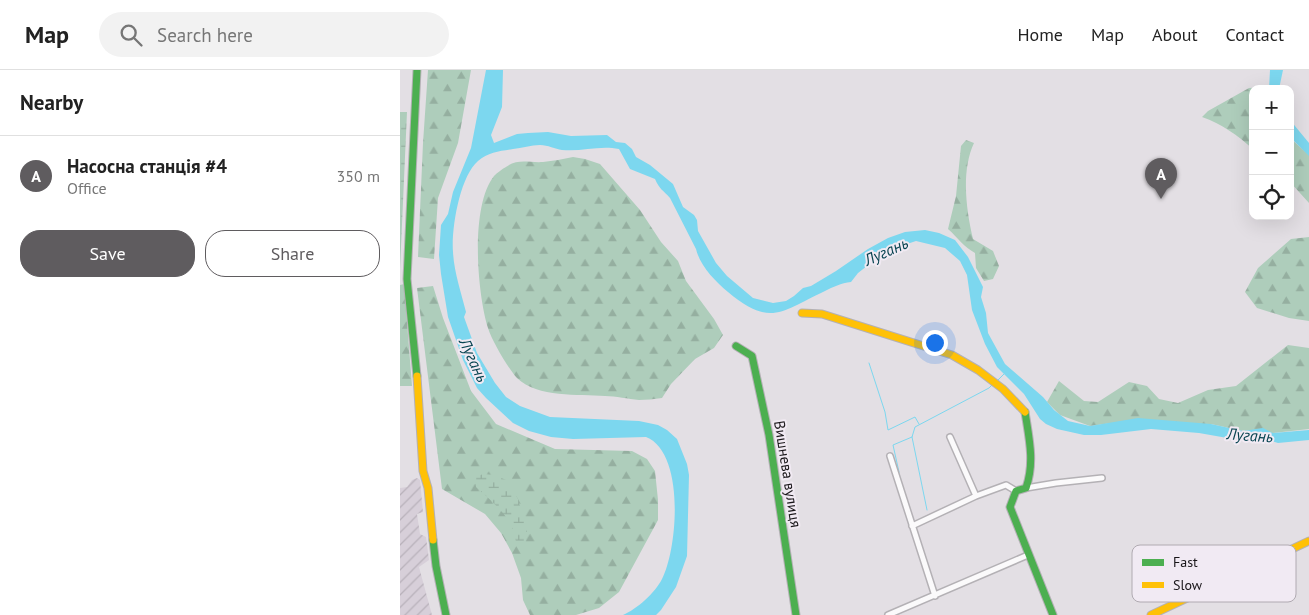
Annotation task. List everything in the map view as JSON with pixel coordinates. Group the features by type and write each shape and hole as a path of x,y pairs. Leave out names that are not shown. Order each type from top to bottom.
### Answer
{"street":[{"path":"417,70 407,279 417,379 423,471 428,488 436,566 446,615"},
{"path":"802,313 822,314 952,355 978,370 1003,389 1026,410 1032,458 1030,476 1026,488"},
{"name":"Вишнева вулиця","path":"736,346 752,356 769,435 796,615"},
{"path":"950,437 976,496"},
{"path":"890,456 935,596"},
{"path":"912,526 976,496 1006,485 1016,491 1056,482 1102,478"},
{"path":"1016,491 1010,507 1053,615"},
{"path":"1296,547 1309,541"},
{"path":"888,615 1028,554"},
{"path":"1151,615 1179,602"}],"shaded area":[{"path":"417,478 420,480 423,512 417,514 420,534 426,537 429,560 419,567 432,615 400,615 400,488 407,487 412,480"}],"green space":[{"path":"428,70 471,70 458,143 438,198 434,259 418,257"},
{"path":"1249,88 1249,146 1229,130 1202,117 1208,111"},
{"path":"400,112 407,112 400,269"},
{"path":"966,140 974,143 967,166 966,178 968,215 973,239 993,251 999,266 993,279 984,281 976,268 975,253 948,229 956,196 961,146"},
{"path":"1294,142 1309,155 1309,203 1294,186"},
{"path":"573,157 600,164 640,210 661,242 678,261 686,281 714,319 723,335 714,348 695,359 671,384 662,398 639,400 609,396 559,394 536,389 513,374 488,328 481,294 478,250 481,207 486,190 494,176 510,164 554,161"},
{"path":"1309,237 1309,321 1289,318 1257,308 1245,292 1258,268 1291,239"},
{"path":"404,284 412,386 400,386 400,285"},
{"path":"433,286 471,391 496,424 555,449 632,451 647,459 655,471 658,520 619,592 599,608 576,615 530,615 523,600 521,578 512,553 501,533 485,514 442,489 417,288"},
{"path":"1288,345 1309,348 1309,429 1273,433 1243,431 1211,424 1112,423 1090,426 1060,415 1047,402 1059,381 1084,401 1098,402 1129,382 1147,386 1159,399 1178,403 1208,390 1236,386"},
{"path":"483,474 495,475 506,480 518,499 527,531 525,546 520,549 507,518 476,487 476,477"}],"water":[{"name":"Лугань","path":"486,70 503,70 502,107 491,135 494,143 517,134 548,132 571,136 607,135 616,142 625,143 632,149 636,157 650,165 673,184 683,207 694,215 697,220 698,231 716,263 727,276 753,298 773,303 786,301 803,288 811,286 888,238 905,232 925,230 939,233 955,240 968,257 983,287 981,297 986,313 988,333 1005,364 1068,421 1090,426 1138,418 1211,424 1243,431 1263,428 1273,433 1309,430 1309,440 1278,443 1265,439 1233,439 1199,433 1151,429 1101,435 1084,435 1057,429 1040,419 1024,394 997,367 985,344 972,310 967,275 960,261 945,248 916,241 910,243 889,251 876,259 858,273 851,282 834,287 787,310 766,313 755,310 743,303 713,278 704,267 670,198 660,188 655,179 630,169 619,149 562,150 540,145 495,152 478,161 466,178 455,217 453,252 466,312 464,317 477,353 495,383 506,397 520,406 550,417 639,421 658,425 677,439 687,464 689,475 687,556 676,587 656,615 623,615 634,609 655,590 668,565 672,546 675,502 667,461 659,446 646,437 573,439 551,437 529,431 513,423 477,388 463,360 448,317 439,255 441,225 448,214 453,192 471,148"},
{"path":"1270,70 1283,70 1280,85 1269,85"},
{"path":"1294,125 1309,143 1309,156 1294,141"}],"waterway":[{"path":"869,363 885,412 888,430 915,417 919,424"},
{"path":"998,380 1004,374"},
{"path":"927,510 912,437 915,427 989,388 993,384"},
{"path":"899,472 893,445 912,437"}],"traffic: fast":[{"path":"417,70 407,279 417,376"},
{"path":"736,346 752,356 769,435 796,615"},
{"path":"1025,412 1031,459 1029,478 1026,488 1016,491 1010,507 1053,615"},
{"path":"433,540 446,615"}],"traffic: slow":[{"path":"802,313 822,314 952,355 978,370 1003,389 1025,412"},
{"path":"417,376 423,471 428,488 433,540"},
{"path":"1296,547 1309,541"},
{"path":"1151,615 1179,602"}],"place":[{"name":"Насосна станція #4","path":"1161,199"}]}
